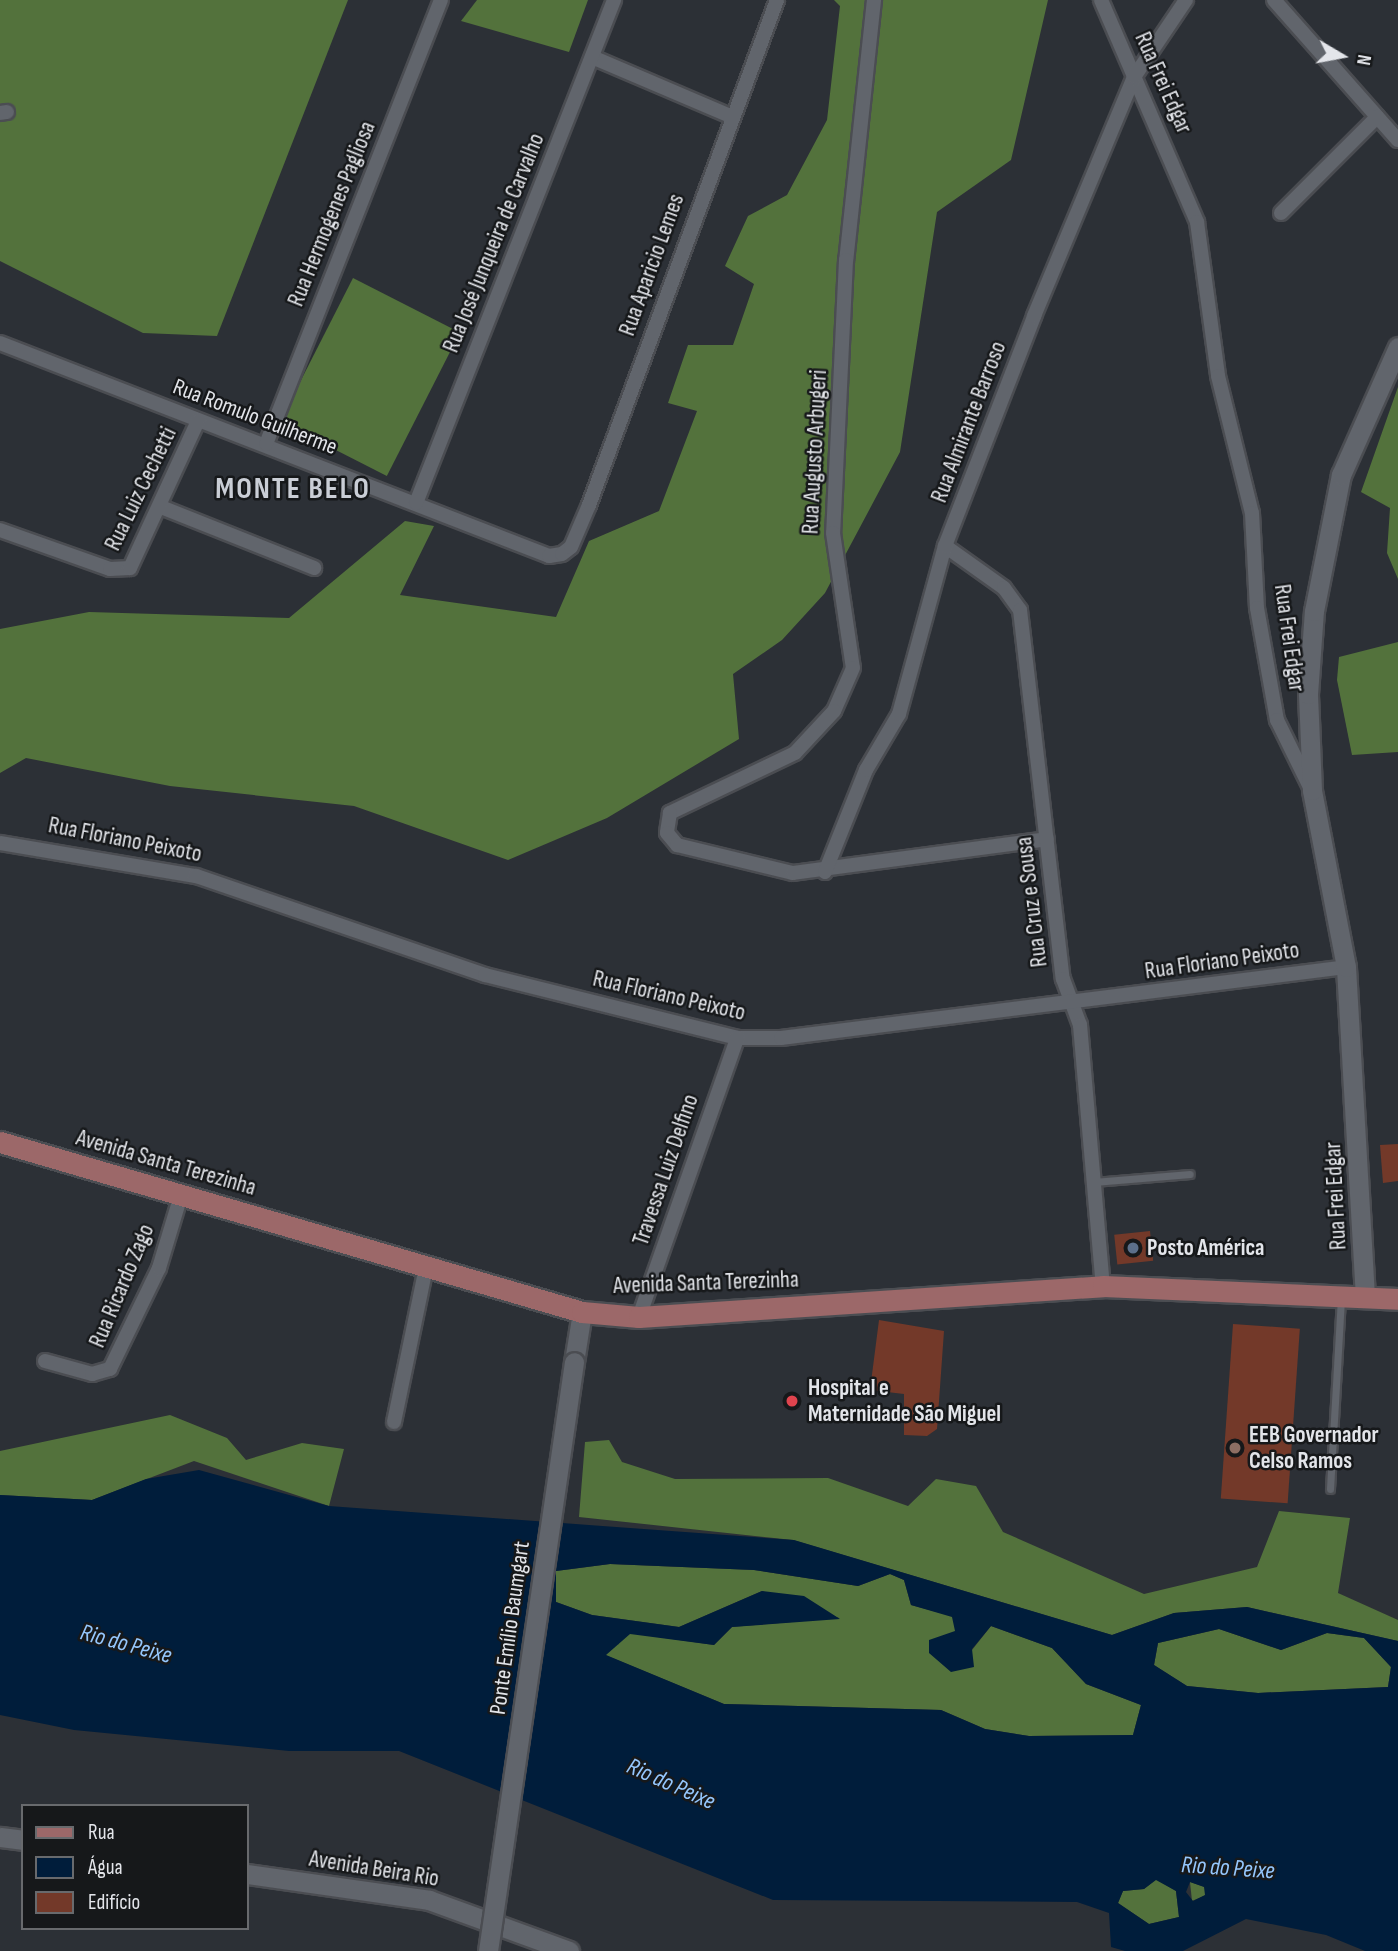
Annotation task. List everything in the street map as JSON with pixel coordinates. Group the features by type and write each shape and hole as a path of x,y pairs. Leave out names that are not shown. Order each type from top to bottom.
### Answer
{"main road":[{"name":"Avenida Santa Terezinha","path":"0,1142 582,1312 639,1317 1103,1286 1397,1298"}],"street":[{"name":"Rua Hermogenes Pagliosa","path":"265,444 441,0"},
{"name":"Rua José Junqueira de Carvalho","path":"416,503 614,0"},
{"name":"Rua Aparicio Lemes","path":"571,547 730,116 777,0"},
{"name":"Rua Augusto Arbugeri","path":"874,0 846,260 833,533 853,668 834,710 795,753 670,813 666,822 669,840 677,845 793,873 825,872 1048,839"},
{"name":"Rua Frei Edgar","path":"1101,0 1197,222 1207,261 1218,376 1252,513 1257,608 1277,720 1312,790 1346,967 1365,1297"},
{"name":"Rua Almirante Barroso","path":"825,872 866,771 899,714 944,546 1134,77 1186,0"},
{"path":"1274,0 1398,140"},
{"path":"592,57 730,116"},
{"path":"1281,213 1377,117"},
{"name":"Rua Romulo Guilherme","path":"0,343 549,556 571,547"},
{"path":"1312,790 1308,694 1326,537 1340,475 1398,347"},
{"name":"Rua Luiz Cechetti","path":"0,530 121,571 136,562 198,421"},
{"path":"161,507 314,568"},
{"name":"Rua Cruz e Sousa","path":"944,546 1004,588 1020,610 1070,1004 1080,1025 1103,1286"},
{"name":"Rua Floriano Peixoto","path":"0,843 196,876 485,975 737,1038 1070,1004 1346,967"},
{"name":"Travessa Luiz Delfino","path":"639,1317 737,1038"},
{"name":"Rua Ricardo Zago","path":"45,1361 92,1374 110,1369 159,1268 181,1195"},
{"path":"394,1422 426,1268"},
{"name":"Ponte Emílio Baumgart","path":"488,1951 582,1312"},
{"path":"0,1837 21,1840"},
{"name":"Avenida Beira Rio","path":"248,1874 429,1900 569,1951"}],"lane":[{"path":"1094,1182 1190,1174"},
{"path":"1330,1489 1342,1295"}],"green space":[{"path":"0,0 348,0 217,336 143,333 0,261"},
{"path":"477,0 588,0 569,52 461,21"},
{"path":"834,0 1048,0 1011,160 937,212 900,452 825,593 782,640 733,674 739,739 607,818 508,860 354,806 170,786 26,758 0,773 0,629 89,612 289,618 405,521 434,526 400,595 556,617 589,541 659,511 697,411 668,403 688,345 733,345 754,284 725,266 748,216 787,195 827,120 840,6"},
{"path":"353,278 460,332 387,476 280,421"},
{"path":"1398,387 1398,579 1387,553 1390,508 1361,492"},
{"path":"1398,642 1398,752 1352,755 1337,680 1339,657"},
{"path":"170,1415 227,1438 246,1460 302,1443 344,1449 329,1506 194,1461 92,1500 0,1495 0,1451"},
{"path":"609,1440 622,1462 675,1479 828,1478 908,1506 936,1479 976,1486 1003,1532 1144,1594 1257,1567 1279,1511 1350,1518 1338,1593 1398,1620 1398,1641 1247,1607 1174,1613 1112,1635 793,1540 579,1517 585,1442"},
{"path":"610,1564 754,1570 858,1586 890,1574 904,1580 911,1605 952,1616 972,1650 991,1626 1052,1648 1086,1684 1141,1705 1133,1735 1029,1736 985,1729 941,1710 724,1704 605,1655 630,1633 714,1645 732,1627 839,1618 762,1591 679,1627 592,1615 556,1602 556,1571"},
{"path":"1219,1629 1281,1650 1327,1633 1364,1638 1391,1667 1388,1687 1258,1693 1187,1686 1154,1665 1158,1643"},
{"path":"1156,1879 1176,1891 1179,1917 1149,1924 1118,1903 1123,1891 1144,1889"},
{"path":"1190,1882 1205,1887 1206,1895 1192,1901"}],"water":[{"name":"Rio do Peixe","path":"199,1470 329,1506 794,1540 1112,1635 1174,1613 1247,1607 1398,1641 1398,1951 1365,1951 1326,1935 1246,1919 1183,1951 1125,1951 1111,1947 1109,1913 1077,1902 773,1900 399,1751 289,1751 74,1730 0,1715 0,1495 92,1500 146,1479","holes":["610,1564 754,1570 858,1586 890,1574 904,1580 911,1605 952,1617 955,1631 929,1640 929,1653 951,1672 974,1667 972,1649 991,1626 1052,1648 1086,1684 1141,1705 1133,1735 1029,1736 985,1729 941,1710 724,1704 606,1655 630,1634 714,1645 732,1627 840,1619 804,1596 762,1591 679,1627 592,1615 556,1602 556,1571","1219,1629 1281,1650 1327,1633 1364,1638 1391,1667 1388,1687 1258,1693 1187,1686 1154,1665 1158,1643","1156,1880 1176,1891 1179,1917 1149,1924 1118,1903 1123,1891 1144,1889","1190,1882 1204,1887 1205,1895 1193,1901 1186,1892"]}],"building":[{"path":"1398,1144 1398,1181 1383,1183 1380,1145"},
{"name":"Posto América","path":"1150,1231 1153,1261 1117,1265 1114,1235"},
{"path":"879,1320 944,1331 937,1429 927,1436 904,1435 904,1394 870,1390"},
{"name":"EEB Governador Celso Ramos","path":"1233,1324 1300,1329 1288,1503 1221,1499"}],"place":[{"name":"Posto América","path":"1133,1248"},
{"name":"Hospital e Maternidade São Miguel","path":"792,1401"},
{"name":"EEB Governador Celso Ramos","path":"1235,1448"}],"district":[{"name":"MONTE BELO","path":"293,489"}]}
